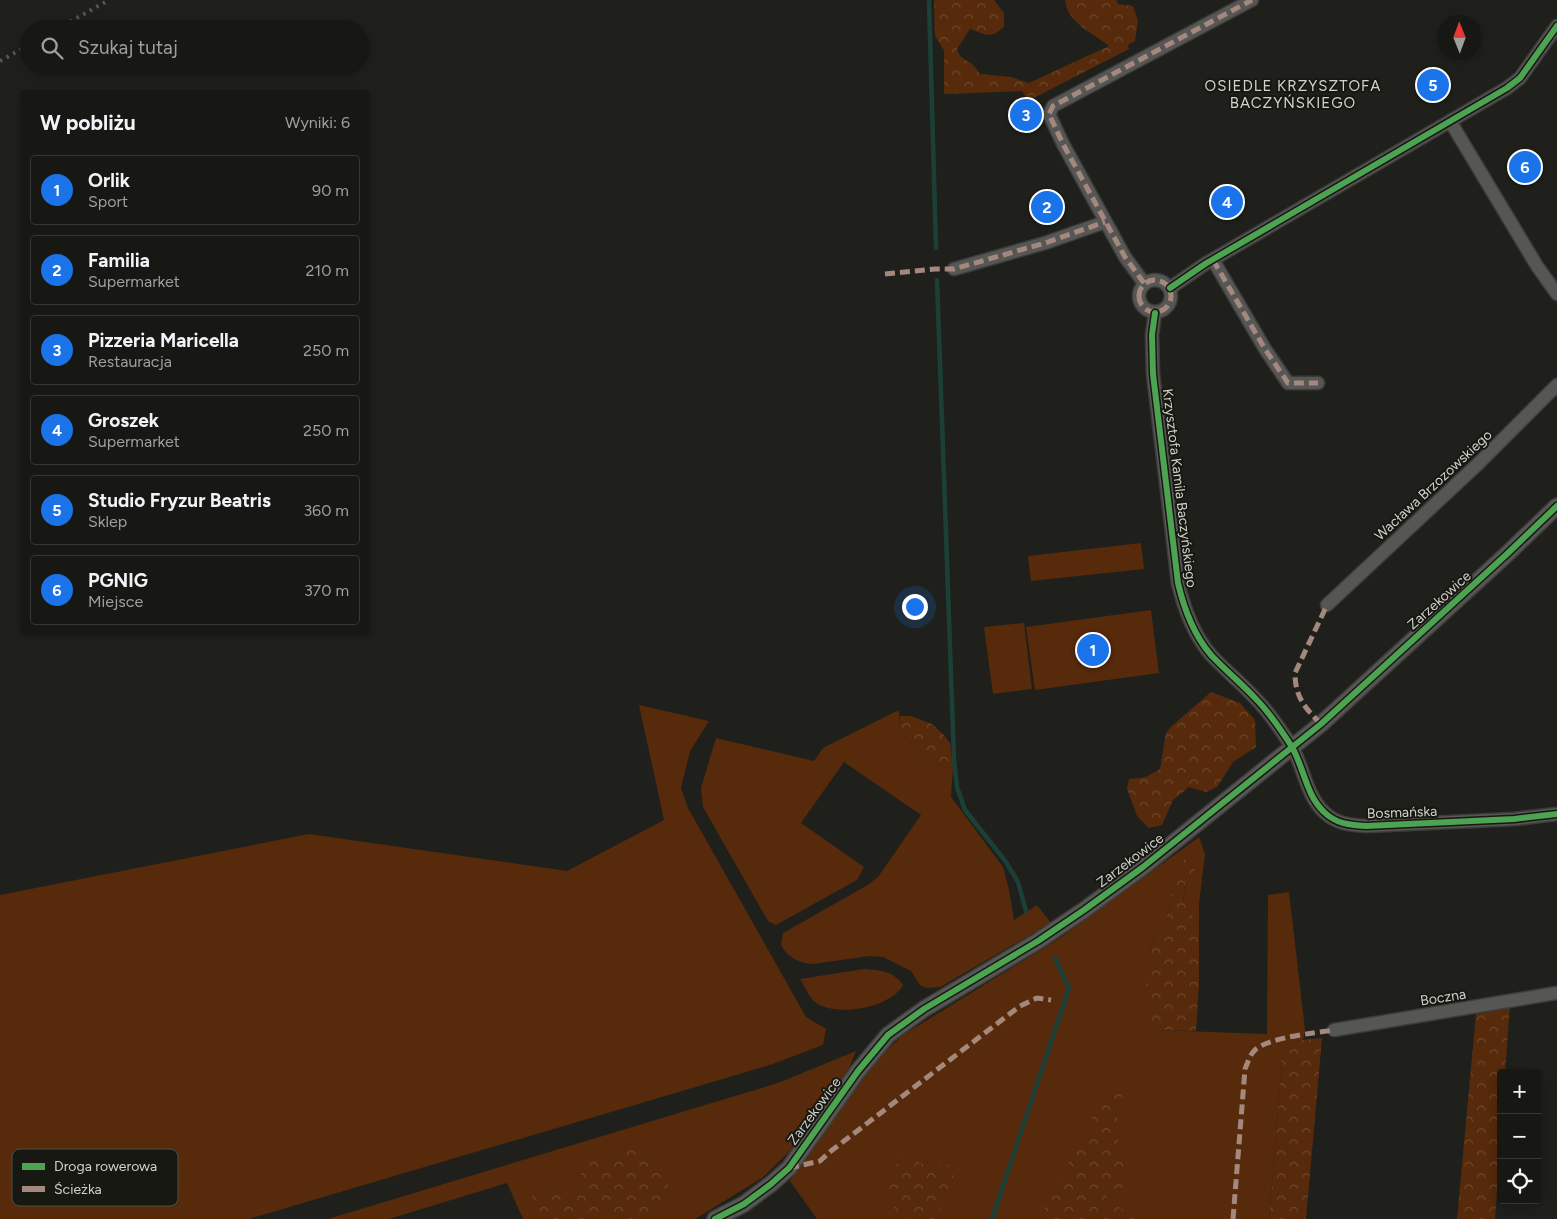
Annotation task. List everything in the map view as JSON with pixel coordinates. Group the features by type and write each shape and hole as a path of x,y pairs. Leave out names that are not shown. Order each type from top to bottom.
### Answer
{"street":[{"path":"1144,283 1125,257 1105,222 1049,114 1053,106 1252,0"},
{"path":"1170,288 1213,260 1520,78 1557,26"},
{"path":"1450,121 1537,266 1557,294"},
{"path":"954,269 1045,243 1105,222"},
{"path":"1213,260 1265,349 1288,383 1318,383"},
{"path":"1156,280 1163,281 1170,288 1171,302 1161,312 1155,313 1144,308 1140,303 1139,291 1144,283 1156,280"},
{"name":"Krzysztofa Kamila Baczyńskiego","path":"1155,313 1152,335 1153,374 1181,598 1197,635 1211,655 1257,700 1292,748"},
{"name":"Wacława Brzozowskiego","path":"1327,605 1479,463 1557,385"},
{"name":"Zarzekowice","path":"715,1219 744,1204 789,1168 858,1071 888,1035 924,1009 1038,941 1142,867 1321,724 1500,561 1557,506"},
{"name":"Bosmańska","path":"1292,748 1315,800 1324,812 1334,820 1346,825 1366,826 1514,819 1557,814"},
{"name":"Boczna","path":"1334,1030 1557,993"}],"green space":[{"path":"934,0 994,0 1004,13 1004,26 1000,30 988,35 970,29 957,49 961,56 972,64 980,74 1011,77 1029,83 1109,46 1082,27 1070,15 1065,0 1116,0 1118,4 1133,6 1138,21 1135,41 1128,45 1129,49 1028,101 1022,91 944,94 944,50 935,36"},
{"path":"1141,543 1144,569 1031,581 1028,556"},
{"path":"1151,610 1159,673 1035,690 1026,627"},
{"path":"1024,623 1032,689 993,694 984,627"},
{"path":"1211,692 1240,703 1255,720 1256,747 1233,762 1217,787 1206,792 1189,787 1173,800 1162,825 1149,828 1137,816 1127,788 1129,779 1146,777 1160,769 1166,733"},
{"path":"639,705 709,721 690,751 681,788 688,808 806,1017 826,1029 823,1045 773,1064 249,1219 0,1219 0,895 309,834 567,871 664,820"},
{"path":"899,710 900,729 926,762 953,768 951,797 1003,867 1014,920 1037,905 1051,923 940,987 926,988 920,985 911,971 883,957 869,956 813,964 794,959 781,945 783,933 866,886 878,877 921,815 844,762 801,823 864,867 857,880 776,925 768,921 703,807 701,788 716,738 814,761 823,748"},
{"path":"900,716 911,716 932,724 942,733 950,743 953,768 926,762 900,729"},
{"path":"1199,837 1205,854 1199,904 1199,924 1183,902 1187,881 1196,865 1193,853 1171,897 1164,930 1155,936 1150,950 1154,1030 1267,1034 1268,895 1289,892 1305,1029 1303,1040 1283,1049 1269,1219 817,1219 790,1181 874,1062 903,1035 1060,938"},
{"path":"1193,852 1197,863 1194,874 1185,884 1183,902 1199,924 1199,984 1196,1031 1154,1030 1146,986 1150,950 1155,936 1164,929 1171,897 1185,857"},
{"path":"864,969 891,974 903,985 897,993 887,1000 875,1005 849,1010 824,1007 815,1002 800,979"},
{"path":"1510,1005 1505,1069 1497,1069 1497,1191 1495,1219 1457,1219 1476,1014"},
{"path":"1322,1038 1306,1219 1269,1219 1283,1048 1303,1040"},
{"path":"856,1051 848,1071 789,1152 762,1178 695,1219 523,1219 507,1183 389,1219 328,1219 778,1083"},
{"path":"1106,1088 1117,1088 1123,1094 1117,1119 1117,1130 1120,1151 1130,1186 1105,1192 1110,1203 1133,1215 1134,1219 1041,1219 1048,1198 1085,1133"},
{"path":"638,1146 650,1153 675,1196 644,1219 610,1219 588,1213 584,1219 534,1219 532,1217 532,1193 557,1194 575,1191 579,1177 591,1161"},
{"path":"901,1154 927,1166 950,1165 957,1188 933,1219 897,1218 888,1187"}],"waterway":[{"path":"929,0 936,248"},
{"path":"937,280 954,760 957,787 965,810 1006,862 1018,882 1026,911"},
{"path":"992,1219 1069,988 1055,958"}],"railway":[{"path":"73,20 109,0"},
{"path":"0,61 20,50"}],"marked path":[{"path":"1144,283 1125,257 1063,144 1049,114 1053,106 1252,0"},
{"path":"885,274 954,269 1045,243 1105,222"},
{"path":"1213,260 1265,349 1288,383 1318,383"},
{"path":"1155,280 1167,284 1171,296 1167,308 1155,312 1143,308 1139,296 1143,284 1155,280"},
{"path":"1321,724 1302,701 1297,689 1295,673 1327,605"},
{"path":"789,1168 820,1161 1020,1006 1037,998 1051,1000"},
{"path":"1233,1219 1245,1069 1251,1056 1256,1049 1272,1041 1334,1030"}],"cycle path":[{"path":"1170,288 1205,264 1507,88 1520,78 1557,26"},
{"path":"1155,313 1152,335 1153,374 1178,583 1183,602 1194,630 1211,655 1260,703 1292,747 1309,790 1318,805 1333,819 1349,824 1366,826 1514,819 1557,814"},
{"path":"715,1219 744,1204 789,1168 858,1071 888,1035 924,1009 1038,941 1143,867 1321,724 1557,506"}],"place":[{"name":"Studio Fryzur Beatris","path":"1433,85"},
{"name":"Pizzeria Maricella","path":"1026,115"},
{"name":"PGNIG","path":"1525,167"},
{"name":"Groszek","path":"1227,202"},
{"name":"Familia","path":"1047,207"},
{"name":"Orlik","path":"1093,650"}],"district":[{"name":"OSIEDLE KRZYSZTOFA BACZYŃSKIEGO","path":"1293,94"}]}
